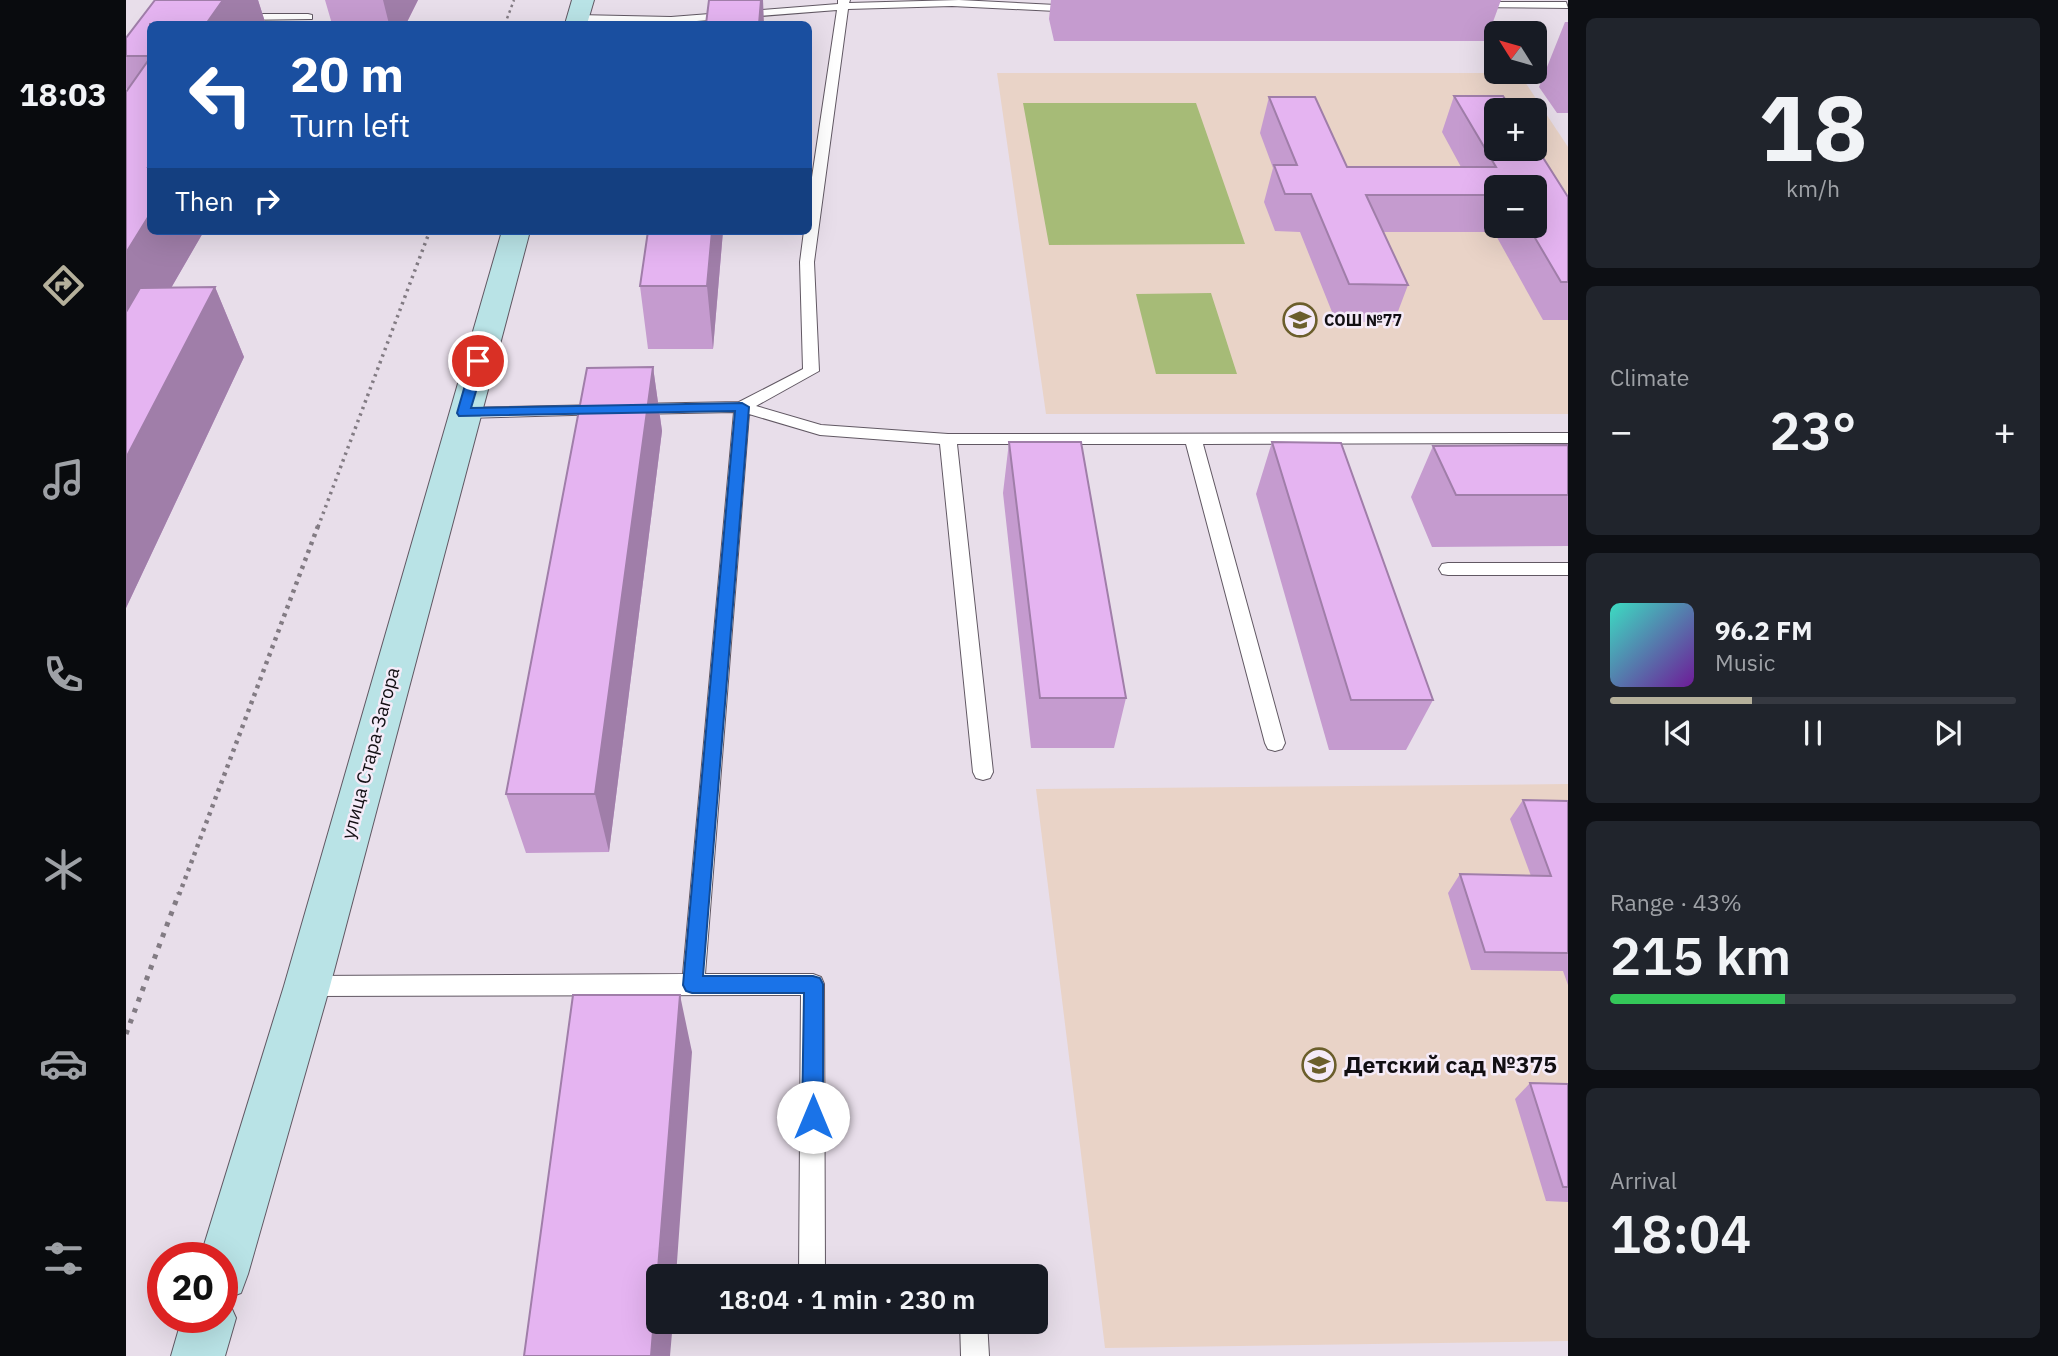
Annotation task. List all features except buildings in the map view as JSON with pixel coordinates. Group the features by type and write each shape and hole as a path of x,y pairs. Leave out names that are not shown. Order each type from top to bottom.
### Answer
{"main road":[{"name":"улица Стара-Загора","path":"231,1242 307,986 515,235"},
{"path":"198,1356 205,1333"}],"lane":[{"path":"579,14 671,20 843,4 953,1 1089,9"},
{"path":"812,226 843,4"},
{"path":"1457,6 1565,4"},
{"path":"229,17 309,17"},
{"path":"742,407 811,371 807,262 811,235"},
{"path":"692,985 742,407"},
{"path":"464,413 742,407 820,430 948,439 1568,438"},
{"path":"948,439 983,772"},
{"path":"1193,439 1275,743"},
{"path":"1448,569 1568,569"},
{"path":"307,986 813,984 812,1264"},
{"path":"974,1334 975,1356"}],"path":[{"path":"506,21 514,0"},
{"path":"126,1034 428,235"}],"shaded area":[{"name":"СОШ №77","path":"997,73 1484,73 1484,84 1526,84 1536,98 1484,98 1484,161 1547,161 1547,115 1568,147 1568,414 1046,414"},
{"name":"Детский сад №375","path":"1568,784 1568,1341 1105,1348 1036,789"}],"green space":[{"path":"1023,103 1196,103 1245,244 1049,245"},
{"path":"1211,293 1237,374 1156,374 1136,294"}],"place":[{"name":"СОШ №77","path":"1300,320"},
{"name":"Детский сад №375","path":"1319,1065"}],"route":[{"path":"478,361 464,413 742,407 692,985 813,984 813,1117"}]}
